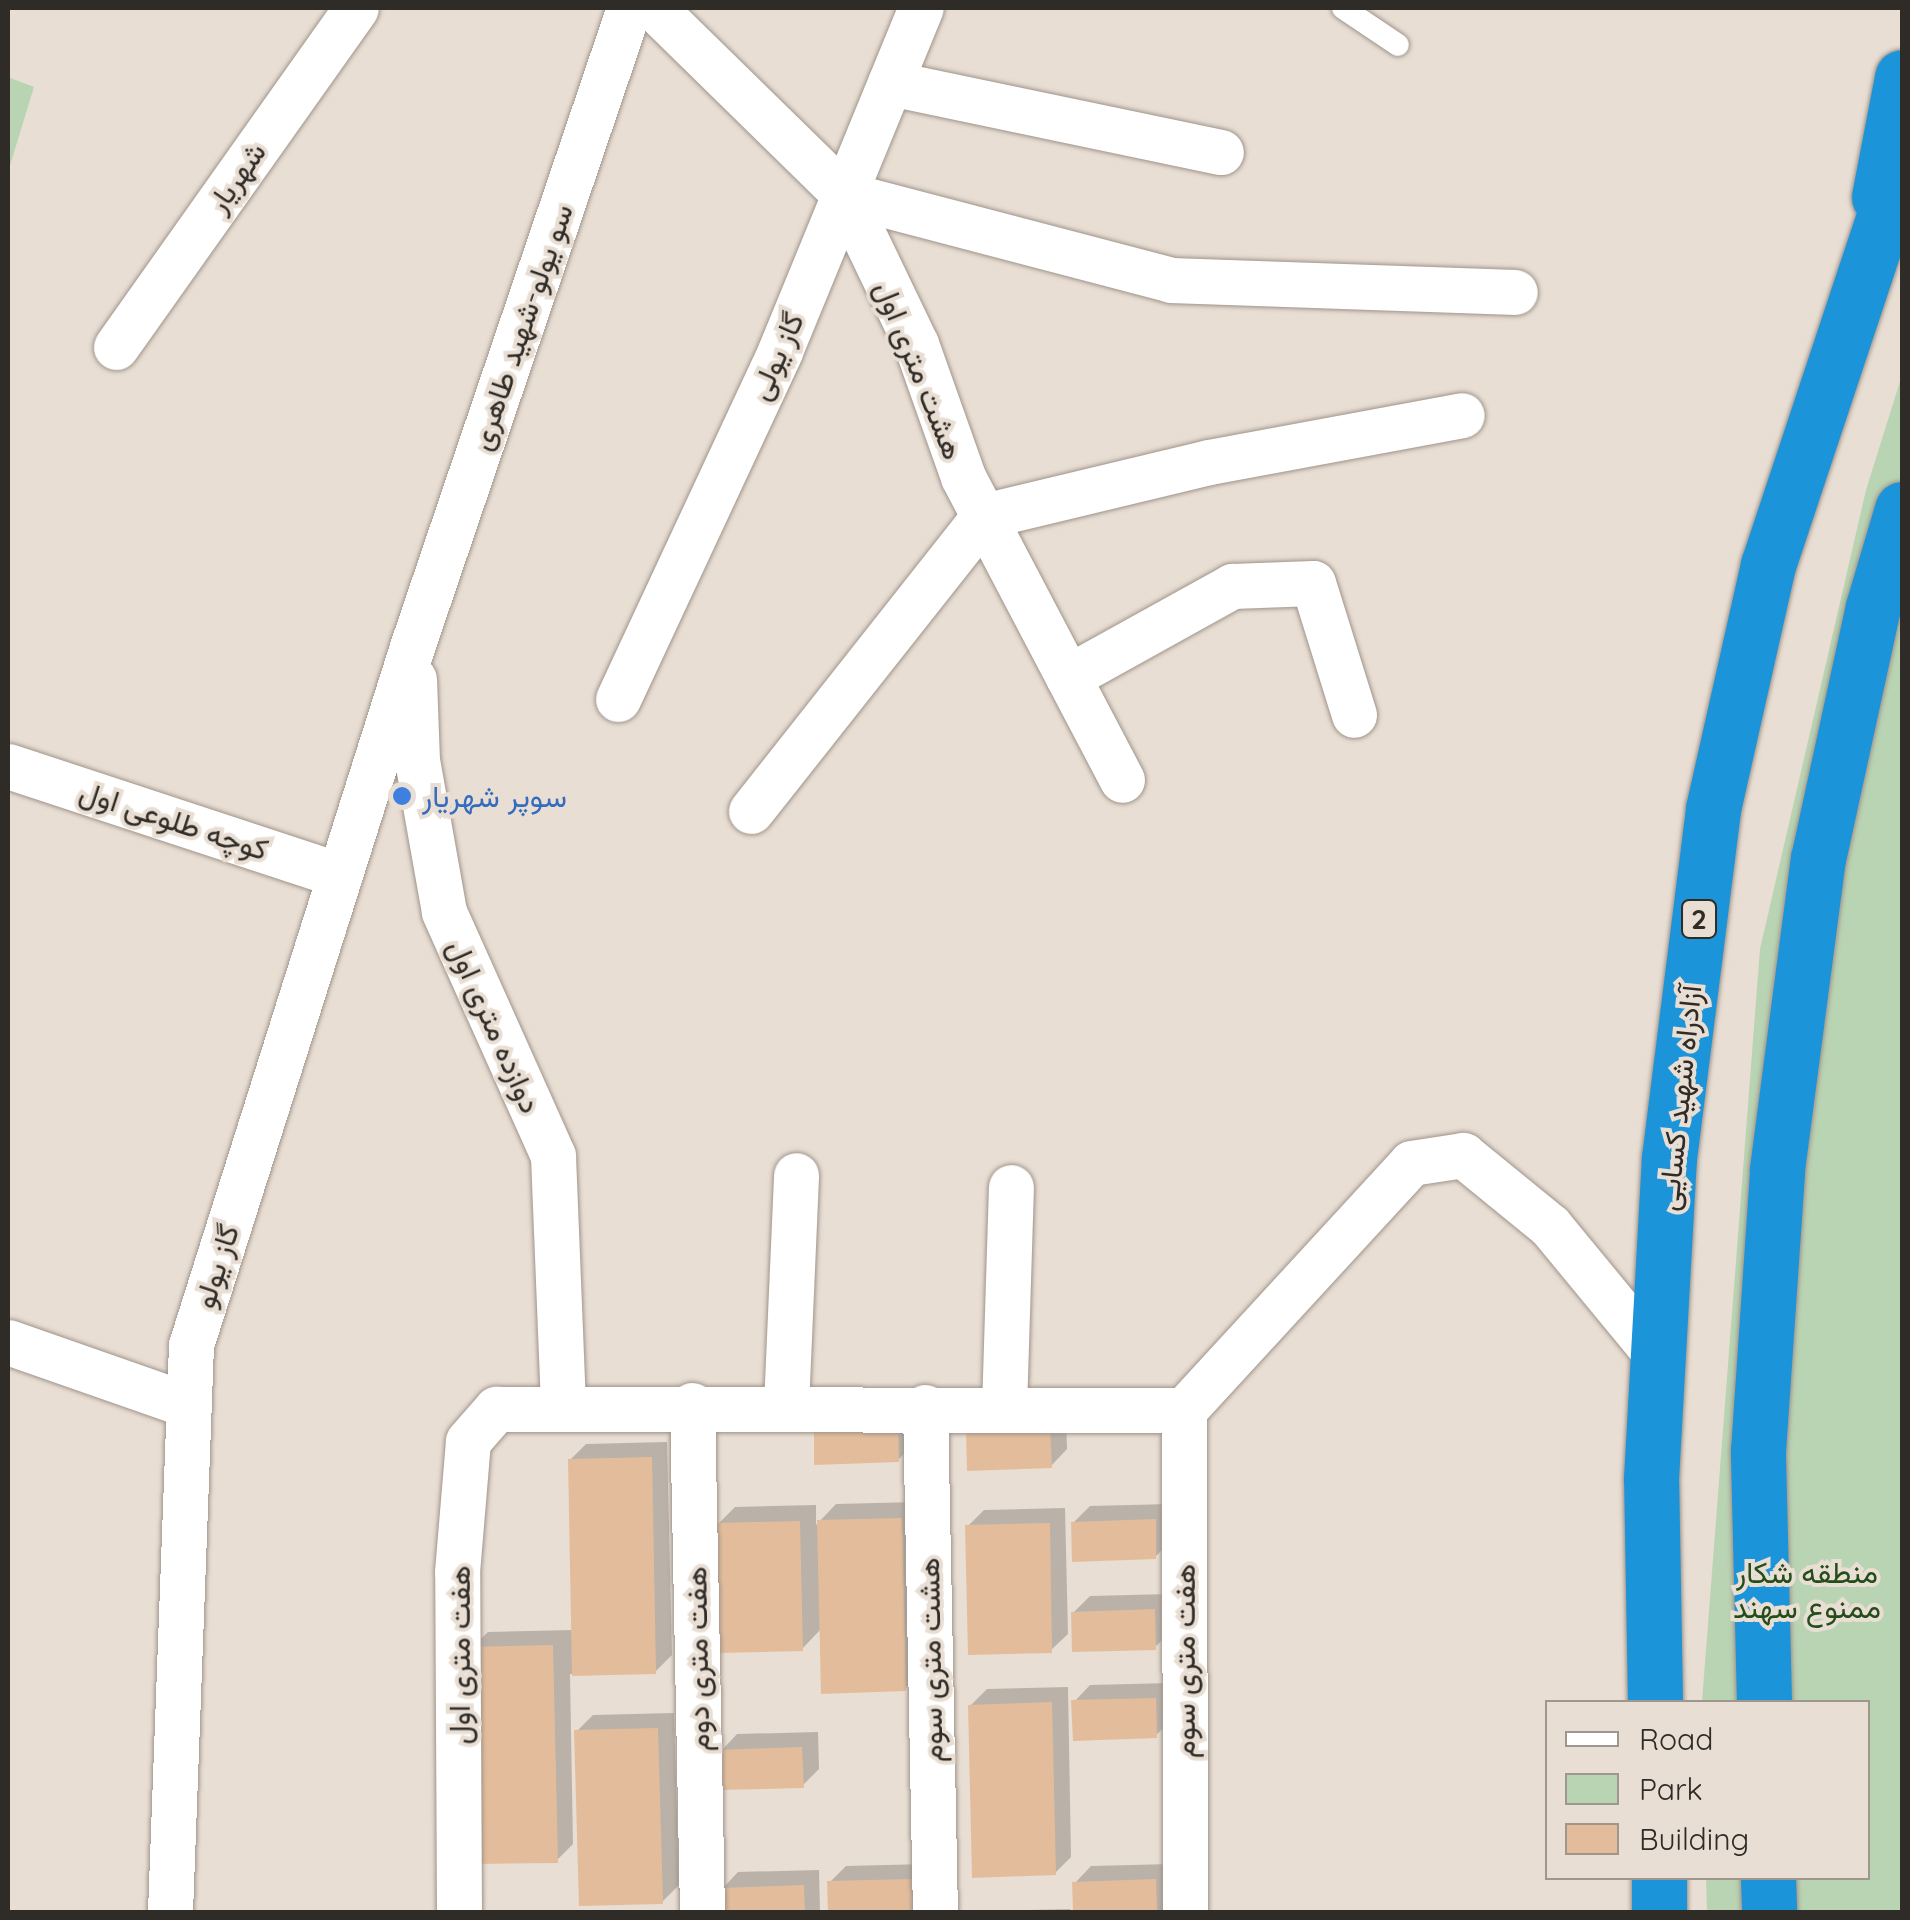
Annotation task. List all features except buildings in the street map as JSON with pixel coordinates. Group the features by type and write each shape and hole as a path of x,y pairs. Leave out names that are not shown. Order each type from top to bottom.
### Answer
{"highway":[{"path":"1870,246 1902,77"},
{"name":"آزادراه شهید کسایی","path":"1655,1700 1651,1479 1669,1158 1713,809 1768,565 1870,246 1902,163"},
{"path":"1764,1700 1758,1450 1777,1169 1818,859 1872,607 1902,509"},
{"path":"1658,1880 1659,1912"},
{"path":"1768,1880 1769,1912"}],"street":[{"name":"شهریار","path":"116,347 356,8"},
{"name":"سو یولو-شهید طاهری","path":"412,646 630,8"},
{"name":"هشت متری اول","path":"654,8 844,194 916,344 984,516 1122,780"},
{"name":"گاز یولی","path":"618,699 780,351 921,8"},
{"path":"890,82 1221,152"},
{"path":"844,194 1172,280 1515,292"},
{"path":"751,811 984,516 1209,462 1462,415"},
{"path":"1068,677 1232,586 1314,583 1354,716"},
{"name":"گاز یولو","path":"170,1912 191,1345 412,646"},
{"name":"دوازده متری اول","path":"412,646 417,760 444,912 554,1156 563,1406"},
{"name":"کوچه طلوعی اول","path":"8,766 340,875"},
{"path":"563,1406 1184,1410 1411,1163 1463,1155 1550,1226 1658,1357"},
{"path":"786,1406 796,1175"},
{"path":"1004,1408 1011,1187"},
{"path":"8,1342 188,1405"},
{"name":"هفت متری دوم","path":"692,1405 702,1912"},
{"name":"هفت متری اول","path":"460,1912 457,1572 468,1441 496,1409 563,1406"},
{"name":"هشت متری سوم","path":"925,1407 936,1912"},
{"name":"هفت متری سوم","path":"1184,1410 1185,1912"}],"lane":[{"path":"1343,8 1398,45"}],"green space":[{"path":"8,77 34,87 8,172"},
{"name":"منطقه شکار ممنوع سهند","path":"1902,375 1902,1912 1707,1912 1706,1880 1870,1880 1870,1700 1702,1700 1760,949 1866,490"}],"place":[{"name":"سوپر شهریار","path":"402,796"}]}
